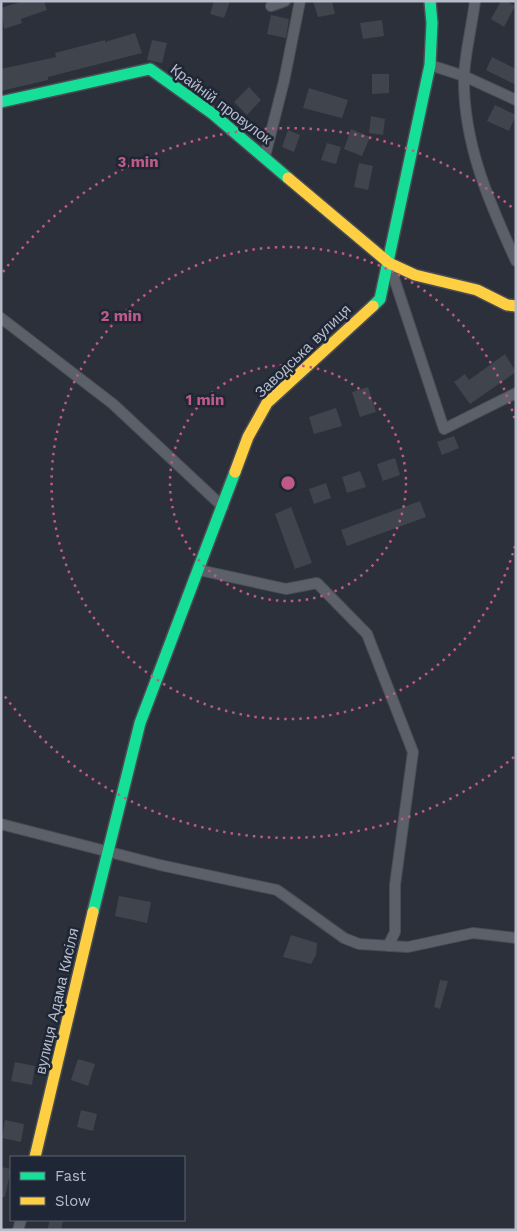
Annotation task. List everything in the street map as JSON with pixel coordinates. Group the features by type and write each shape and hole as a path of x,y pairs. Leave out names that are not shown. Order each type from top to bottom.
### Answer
{"street":[{"path":"271,6 285,1"},
{"path":"265,156 300,1"},
{"name":"Заводська вулиця","path":"198,573 248,437 268,403 380,299 430,66 432,23 430,1"},
{"path":"475,1 464,76 465,116 476,167 516,261"},
{"path":"430,66 464,76 516,100"},
{"name":"Крайній провулок","path":"1,102 150,69 213,114 265,156 350,232 389,263 415,275 476,290 507,306 516,306"},
{"path":"389,263 444,429 516,393"},
{"path":"1,318 112,404 222,507"},
{"path":"198,573 286,589 317,583 367,634 413,752 395,885 396,932 388,946"},
{"name":"вулиця Адама Кисіля","path":"36,1156 107,851 140,723 198,573"},
{"path":"1,824 160,865 277,890 344,938 359,944 408,947 473,933 516,938"}],"building":[{"path":"23,1 44,1 47,10 21,19 22,23 4,29 1,8"},
{"path":"214,1 230,1 224,18 210,14"},
{"path":"313,1 332,1 335,14 318,17"},
{"path":"501,1 507,1 515,6 504,27 491,19"},
{"path":"271,15 289,19 286,38 267,34"},
{"path":"382,20 384,36 363,39 360,23"},
{"path":"135,33 142,53 48,77 48,80 1,91 1,69 56,57 55,53"},
{"path":"152,40 167,43 162,63 147,60"},
{"path":"492,57 516,69 516,85 486,70"},
{"path":"372,74 389,74 389,93 372,94"},
{"path":"249,87 261,100 247,115 234,102"},
{"path":"309,88 348,100 342,118 303,108"},
{"path":"495,105 516,115 509,131 487,121"},
{"path":"371,116 385,119 383,135 369,133"},
{"path":"351,129 370,137 362,156 344,149"},
{"path":"288,130 300,135 294,152 282,147"},
{"path":"327,143 341,147 336,164 321,160"},
{"path":"359,163 373,166 368,190 354,187"},
{"path":"505,354 516,372 470,404 454,382 465,374 469,380"},
{"path":"368,387 376,412 360,417 352,392"},
{"path":"336,408 342,426 314,434 309,417"},
{"path":"454,436 459,448 442,455 437,442"},
{"path":"395,458 400,475 383,481 377,464"},
{"path":"360,471 366,487 347,493 342,477"},
{"path":"326,483 331,498 314,504 309,489"},
{"path":"420,501 426,517 347,546 341,530"},
{"path":"291,507 312,563 295,569 275,514"},
{"path":"119,896 151,902 147,923 115,916"},
{"path":"291,935 317,943 316,955 311,964 283,957"},
{"path":"440,980 448,981 440,1009 434,1007"},
{"path":"78,1059 95,1064 88,1086 71,1080"},
{"path":"15,1062 35,1066 32,1085 11,1081"},
{"path":"81,1110 97,1114 93,1131 77,1127"},
{"path":"5,1120 24,1124 21,1142 2,1138"},
{"path":"1,1167 10,1169 10,1174 5,1197 1,1197"},
{"path":"50,1221 63,1221 61,1230 47,1230"}],"traffic: fast":[{"path":"373,306 380,299 430,65 432,23 430,1"},
{"path":"1,102 150,69 213,114 288,178"},
{"path":"93,912 140,723 235,472"}],"traffic: slow":[{"path":"288,178 389,263 415,275 477,290 507,305 516,306"},
{"path":"235,472 248,437 267,403 373,306"},
{"path":"35,1156 93,912"}]}
